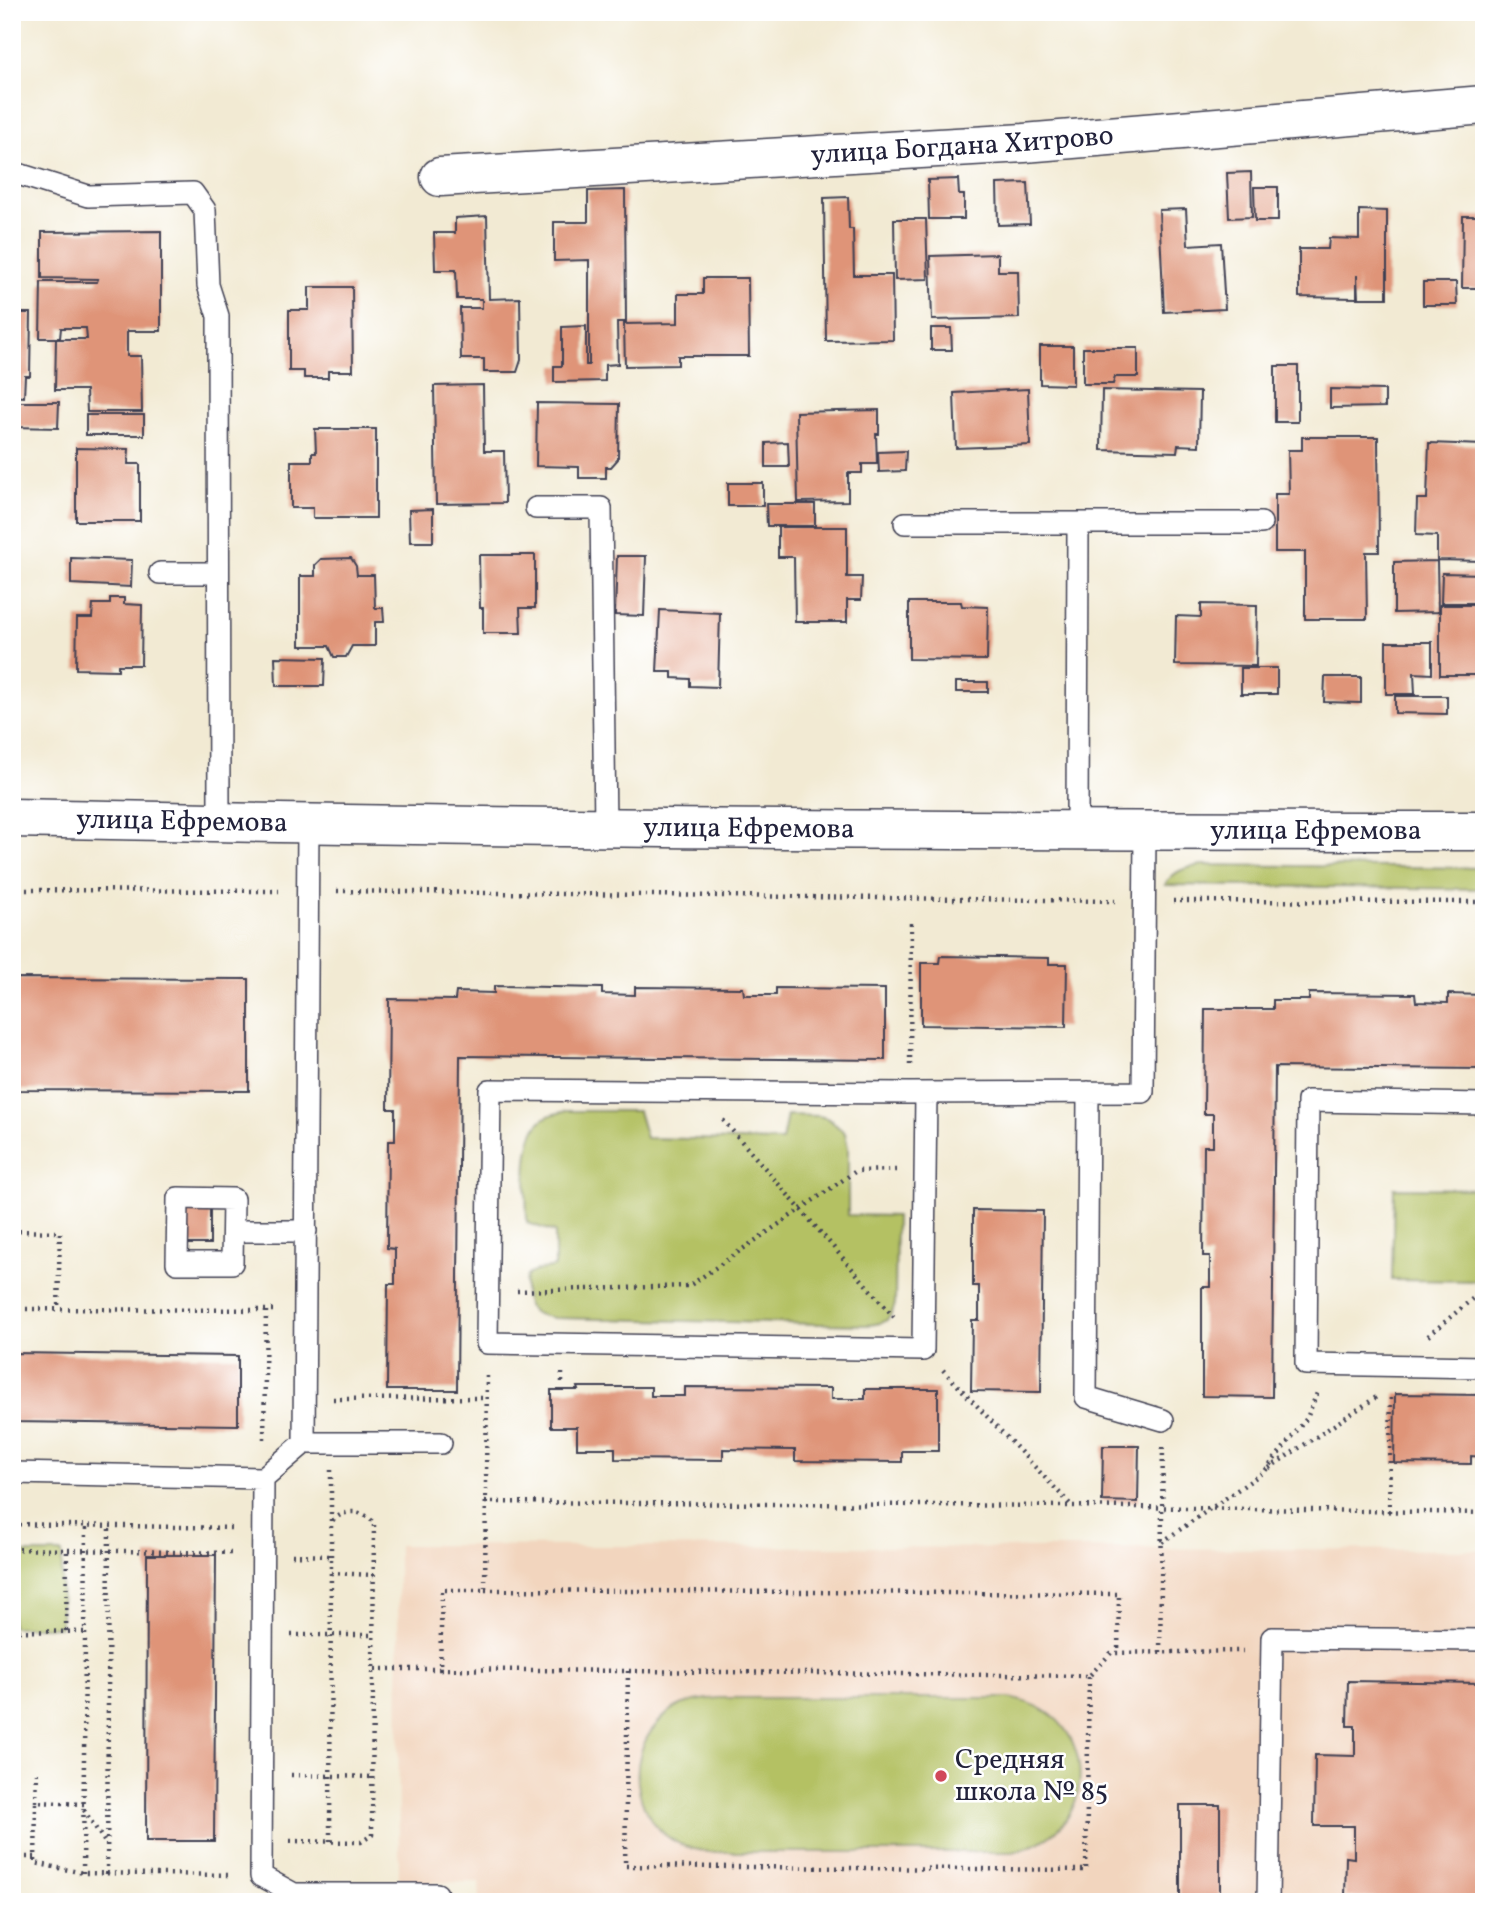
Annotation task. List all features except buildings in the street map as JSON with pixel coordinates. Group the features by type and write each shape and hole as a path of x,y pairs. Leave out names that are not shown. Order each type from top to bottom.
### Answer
{"street":[{"name":"улица Богдана Хитрово","path":"440,177 1024,143 1484,105"},
{"name":"улица Ефремова","path":"12,818 309,825 1484,831"}],"lane":[{"path":"12,172 88,195 193,193 205,210 208,285 218,316 219,822"},
{"path":"536,508 601,508 605,827"},
{"path":"905,523 1261,523"},
{"path":"1077,830 1078,523"},
{"path":"160,573 218,573"},
{"path":"304,1443 309,825"},
{"path":"917,1093 925,1170 923,1350 487,1343 490,1090 1143,1092 1145,831"},
{"path":"1088,1092 1086,1397 1163,1420"},
{"path":"1484,1104 1308,1101 1306,1364 1484,1367"},
{"path":"233,1231 306,1231"},
{"path":"12,1473 263,1478 304,1443 441,1443"},
{"path":"263,1478 261,1875 294,1894 437,1894"},
{"path":"1268,1902 1272,1638 1484,1640"}],"path":[{"path":"12,890 308,891"},
{"path":"333,891 1144,901 1484,902"},
{"path":"911,919 917,1093"},
{"path":"698,1092 923,1350 1072,1506"},
{"path":"488,1292 689,1286 856,1171 925,1170"},
{"path":"12,1231 60,1232 58,1309"},
{"path":"1391,1366 1484,1289"},
{"path":"12,1309 306,1310"},
{"path":"264,1440 266,1310"},
{"path":"485,1590 487,1343"},
{"path":"1265,1471 1307,1418 1328,1365"},
{"path":"1162,1542 1391,1387 1389,1512"},
{"path":"331,1399 486,1398"},
{"path":"1160,1652 1163,1420"},
{"path":"485,1502 1072,1506 1484,1513"},
{"path":"261,1840 362,1842 372,1835 374,1523 360,1512 353,1511 339,1515 331,1522"},
{"path":"12,1524 263,1529"},
{"path":"83,1873 86,1525"},
{"path":"107,1874 109,1526"},
{"path":"12,1549 331,1556 330,1842"},
{"path":"66,1631 67,1549"},
{"path":"331,1573 374,1575"},
{"path":"440,1669 442,1590 1119,1594 1118,1652"},
{"path":"12,1630 86,1632"},
{"path":"262,1635 375,1635"},
{"path":"628,1671 625,1866 1086,1870 1089,1676 1111,1653 1118,1652 1272,1651"},
{"path":"375,1669 1089,1676"},
{"path":"37,1773 35,1863 83,1873 261,1875"},
{"path":"262,1775 374,1777"},
{"path":"36,1802 84,1807"},
{"path":"84,1807 107,1846"},
{"path":"12,1857 35,1857"}],"shaded area":[{"name":"Средняя школа № 85","path":"398,1545 1484,1550 1484,1902 480,1902 479,1882 399,1883"}],"green space":[{"path":"1202,865 1484,868 1484,889 1165,885 1180,870"},
{"path":"566,1111 638,1111 646,1138 782,1141 787,1115 829,1119 845,1133 848,1148 848,1215 896,1216 895,1304 891,1315 882,1323 866,1325 554,1318 532,1311 525,1298 526,1278 533,1272 555,1267 555,1232 527,1223 528,1151 537,1126 547,1117"},
{"path":"1394,1188 1484,1189 1484,1281 1392,1280"},
{"path":"13,1553 62,1553 61,1627 12,1627"},
{"path":"719,1698 1009,1698 1027,1702 1058,1721 1069,1735 1079,1768 1075,1802 1068,1817 1056,1831 1036,1844 1013,1852 708,1852 692,1848 668,1837 647,1813 638,1783 638,1768 647,1738 667,1714 686,1703"}],"place":[{"name":"Средняя школа № 85","path":"941,1776"}]}
